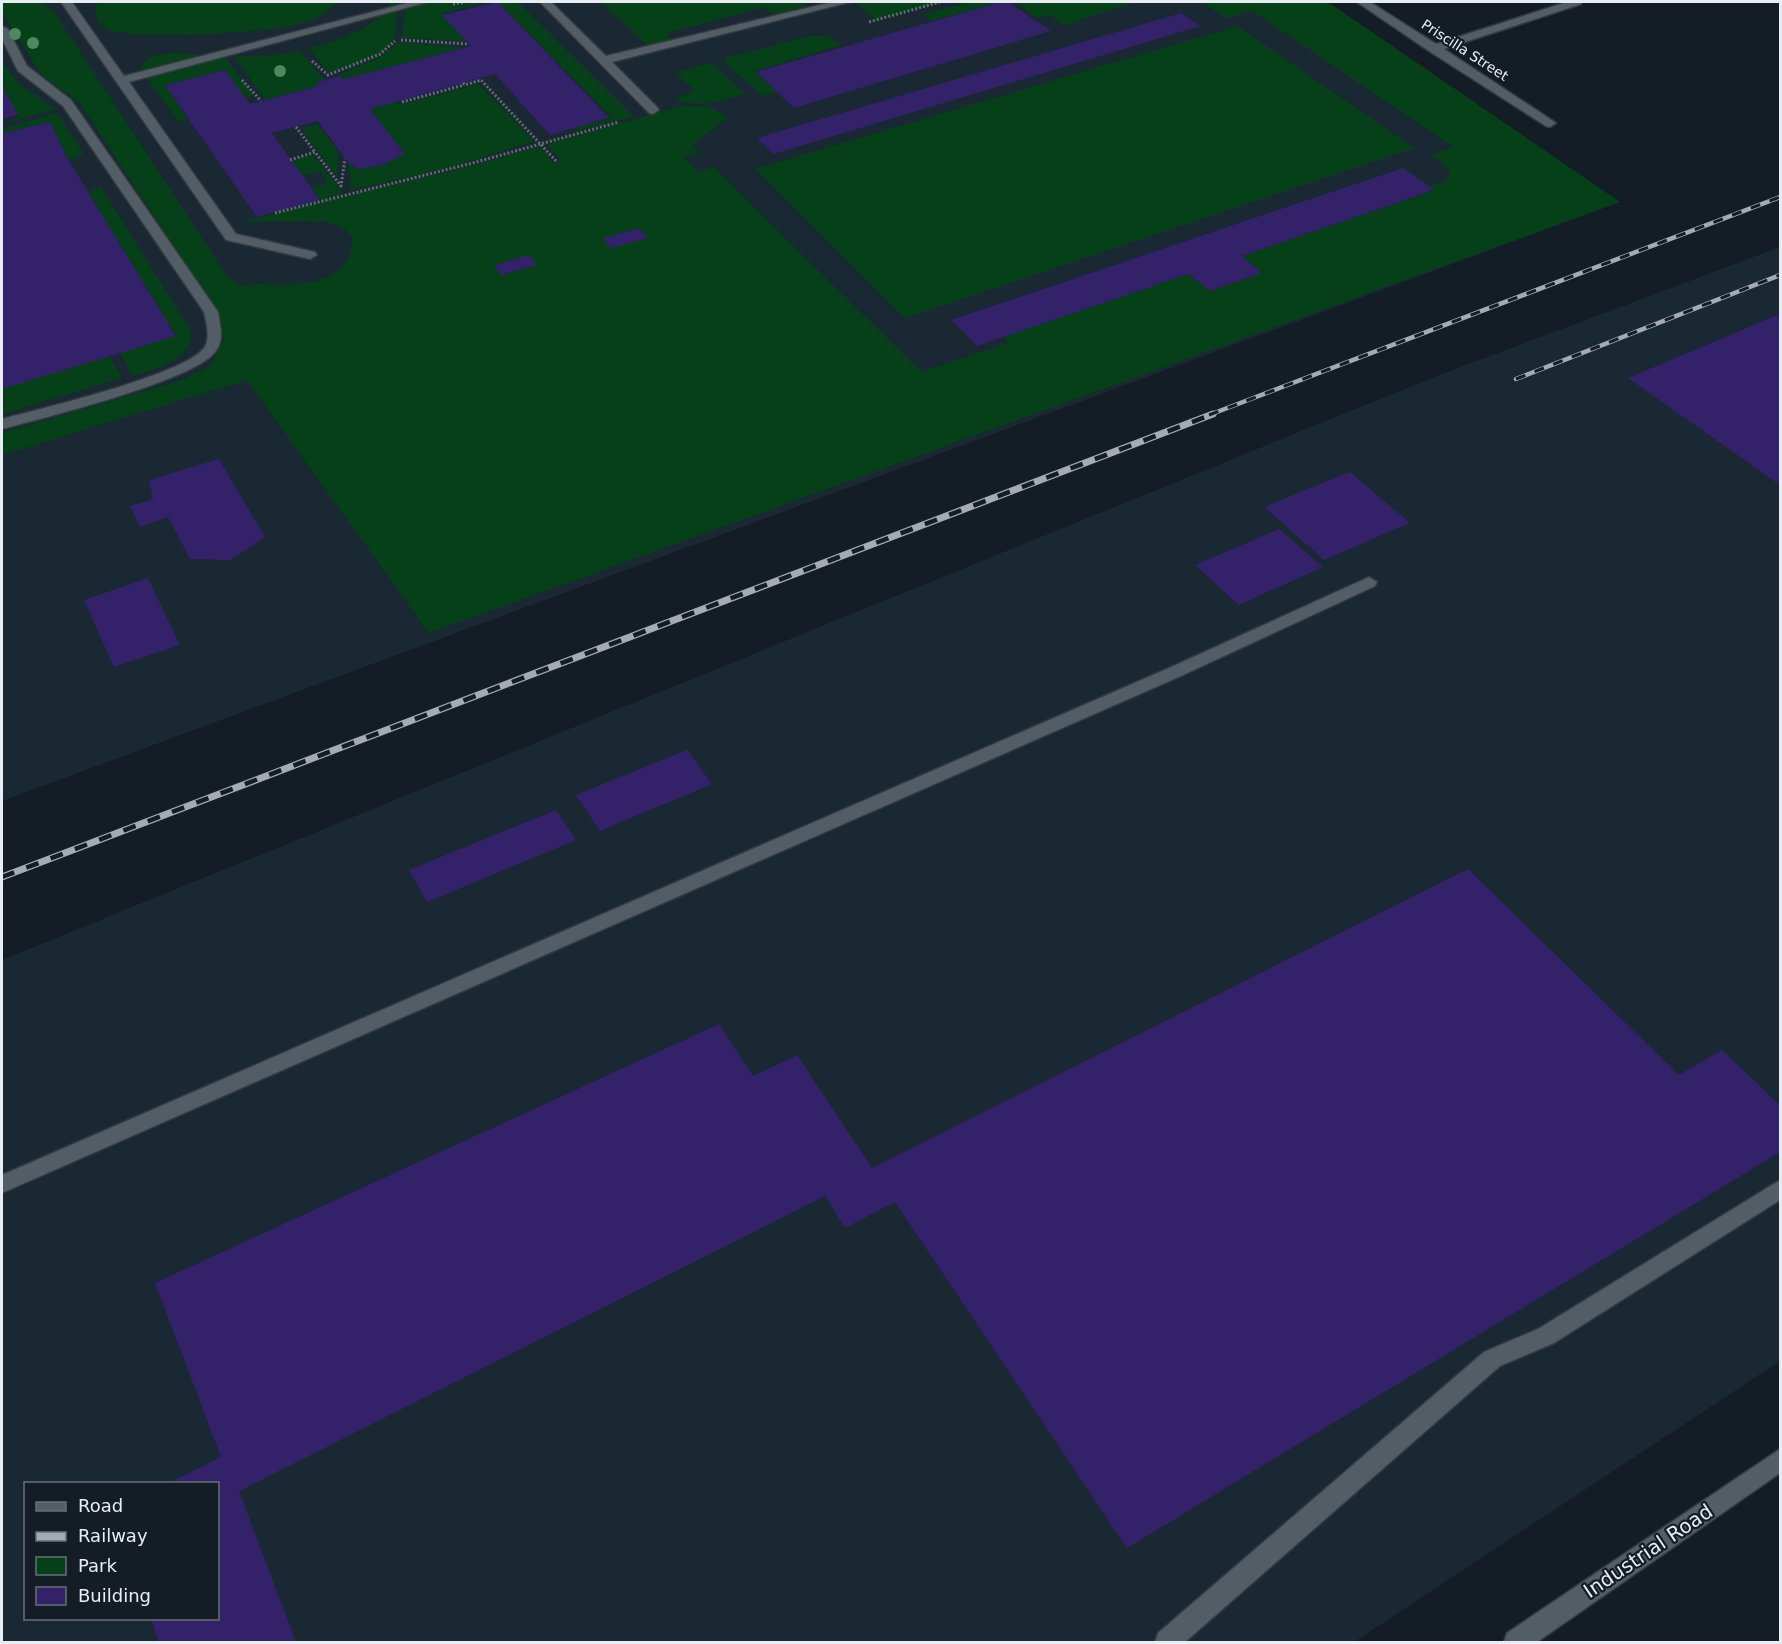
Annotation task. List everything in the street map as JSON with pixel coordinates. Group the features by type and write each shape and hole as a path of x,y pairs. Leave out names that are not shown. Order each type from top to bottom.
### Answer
{"street":[{"path":"67,2 231,237 310,255"},
{"path":"122,80 422,2"},
{"path":"545,2 653,110"},
{"path":"602,61 844,2"},
{"name":"Priscilla Street","path":"1364,2 1550,123"},
{"path":"1433,49 1577,2"},
{"path":"2,29 22,68 67,103 211,312 215,338 208,353 172,374 2,424"},
{"path":"2,1184 1175,672 1369,582"},
{"path":"1167,1642 1492,1359 1546,1336 1780,1189"},
{"name":"Industrial Road","path":"1516,1642 1780,1460"}],"path":[{"path":"830,6 869,22 940,2"},
{"path":"307,57 329,77 380,54 396,39 397,32"},
{"path":"396,39 469,44"},
{"path":"402,102 481,80 557,162"},
{"path":"274,213 541,144 628,119"},
{"path":"296,127 347,194"},
{"path":"570,129 576,134"},
{"path":"290,160 315,152"},
{"path":"340,186 345,159"}],"shaded area":[{"path":"2,2 1312,2 1620,202 2,801"},
{"path":"1780,247 1780,1361 1354,1642 2,1642 2,960 1434,377"}],"green space":[{"path":"2,2 41,2 54,12 225,273 239,285 291,284 320,280 343,266 350,255 353,239 345,229 325,221 240,222 474,165 537,147 542,149 554,163 561,161 548,146 550,143 682,106 709,107 727,117 693,145 700,153 684,157 697,172 714,167 921,372 1009,343 1003,337 1188,274 1210,291 1262,273 1242,256 1433,191 1428,186 1445,182 1450,172 1443,163 1431,155 1454,147 1252,11 1226,18 1202,2 1328,2 1620,202 429,633 247,380 2,455 2,433 182,380 211,365 225,338 211,312 204,292 80,103 41,74 2,12"},
{"path":"97,2 338,2 316,18 275,29 167,35 107,29 100,24 97,17"},
{"path":"390,2 395,3 397,25 392,41 386,48 368,59 329,73 309,48 343,38 366,27 384,12"},
{"path":"402,2 486,2 441,14 467,41 402,38 405,13"},
{"path":"498,2 518,2 633,116 577,131 574,128 612,118"},
{"path":"601,2 805,2 803,10 778,18 765,7 667,33 677,45 634,57 627,55 648,46"},
{"path":"854,2 940,2 877,20"},
{"path":"969,2 1000,2 931,21 924,14"},
{"path":"1024,2 1137,2 1064,25 1050,15 1038,18 1017,4"},
{"path":"1237,26 1414,148 905,318 755,169"},
{"path":"810,36 828,36 842,45 754,71 777,92 763,96 724,62 726,58"},
{"path":"399,42 466,48 344,79 340,76 335,77 380,57"},
{"path":"299,51 325,80 317,82 318,86 265,100 235,57 276,55"},
{"path":"186,53 225,57 253,95 244,98 165,85 188,119 178,121 141,69 148,59 154,56"},
{"path":"2,62 19,84 56,109 2,124 19,117 2,86"},
{"path":"711,62 745,94 701,103 674,99 695,91 676,73"},
{"path":"478,84 534,141 449,168 351,190 349,164 357,169 382,165 405,154 370,109 397,101 400,105"},
{"path":"57,113 84,154 68,159 50,122 4,133 2,129"},
{"path":"317,124 338,151 337,177 301,128"},
{"path":"313,155 343,193 320,200 312,188 328,183 321,171 304,176 291,161"},
{"path":"101,187 192,333 190,343 178,357 161,367 133,376 119,351 176,335 88,192"},
{"path":"108,354 122,378 2,414 2,389"}],"building":[{"path":"498,2 609,118 550,135 495,74 370,109 405,154 382,165 357,169 349,164 318,121 279,131 272,133 320,200 257,217 165,85 225,70 250,104 318,86 316,83 335,77 340,76 344,79 471,46 442,15"},
{"path":"1001,2 1008,2 1051,31 794,108 756,72"},
{"path":"1181,13 1200,26 773,154 757,138"},
{"path":"2,86 18,115 2,119"},
{"path":"50,122 68,159 176,336 2,389 2,129 4,133"},
{"path":"1403,168 1434,190 1242,256 1262,273 1210,291 1188,274 977,346 951,320"},
{"path":"640,228 648,238 611,248 603,238"},
{"path":"530,255 537,265 501,275 494,265"},
{"path":"1780,314 1780,485 1628,378"},
{"path":"219,459 265,537 230,560 190,559 168,517 140,527 130,506 153,499 149,480"},
{"path":"1350,472 1410,523 1324,560 1264,507"},
{"path":"1279,529 1323,567 1239,605 1195,565"},
{"path":"148,578 180,645 114,667 84,600"},
{"path":"687,750 712,784 600,831 576,795"},
{"path":"556,810 576,840 427,902 409,870"},
{"path":"1468,869 1679,1075 1722,1050 1780,1105 1780,1152 1127,1548 895,1202 845,1228 825,1196 239,1491 296,1642 159,1642 152,1620 219,1620 219,1482 171,1482 221,1457 155,1283 719,1024 753,1076 797,1055 872,1168"}],"railway":[{"path":"1209,415 1780,197"},
{"path":"1516,379 1780,275"},
{"path":"2,877 1213,414"}]}
